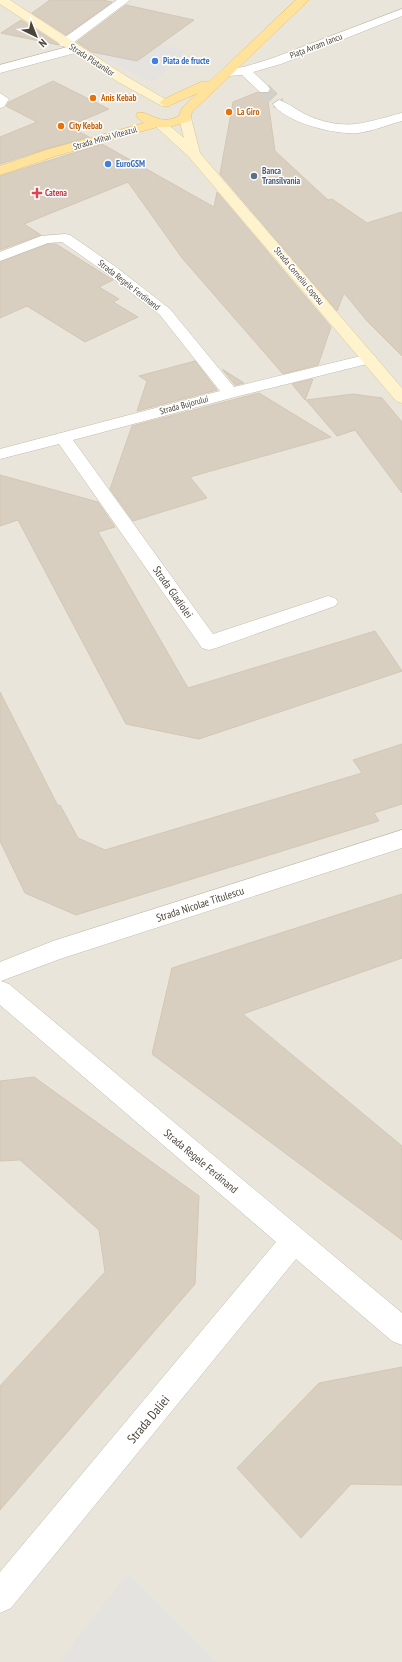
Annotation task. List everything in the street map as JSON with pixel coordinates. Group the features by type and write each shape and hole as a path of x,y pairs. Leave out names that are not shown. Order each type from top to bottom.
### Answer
{"main road":[{"name":"Piața Avram Iancu","path":"224,75 166,103 151,105 143,113 150,122 174,123 186,114 224,75 303,0"},
{"path":"166,103 180,106 186,114"},
{"name":"Strada Mihai Viteazul","path":"51,153 143,113"},
{"name":"Strada Mihai Viteazul","path":"0,171 51,153 158,123"}],"street":[{"name":"Strada Platanilor","path":"2,0 122,79 166,103"},
{"path":"0,69 70,46 124,0"},
{"name":"Piața Avram Iancu","path":"224,75 246,71 277,61 402,12"},
{"path":"246,71 264,89"},
{"name":"Strada Platanilor","path":"122,79 143,113"},
{"path":"0,97 3,99 0,104"},
{"path":"279,104 284,109 310,120 340,129 357,129 402,117"},
{"name":"Strada Corneliu Coposu","path":"186,114 194,154"},
{"name":"Strada Corneliu Coposu","path":"158,123 194,154 402,398"},
{"name":"Strada Regele Ferdinand","path":"0,257 46,239 65,238 111,270 164,312 230,393"},
{"name":"Strada Bujorului","path":"0,454 230,393 369,359"},
{"name":"Strada Gladiolei","path":"63,437 209,643 328,602"},
{"name":"Strada Nicolae Titulescu","path":"0,972 52,951 402,839"},
{"name":"Strada Regele Ferdinand","path":"0,991 402,1331"},
{"name":"Strada Daliei","path":"0,1597 295,1240"}],"shaded area":[{"path":"0,0 402,0 402,1662 0,1662"},
{"path":"78,32 109,45 119,37 188,50 153,82 92,54 70,36"},
{"path":"128,1573 217,1662 59,1662"}],"building":[{"path":"50,0 103,0 112,2 66,35 32,13"},
{"path":"126,5 194,20 137,61 92,52 77,42"},
{"path":"21,20 58,44 59,45 1,33"},
{"path":"53,81 109,109 69,126 89,137 0,164 0,137 37,122 6,106 9,102"},
{"path":"258,92 267,94 275,151 328,200 332,199 367,223 402,212 402,356 367,321 344,293 337,311 220,174 233,102"},
{"path":"102,144 214,207 217,192 331,327 318,365 283,374 182,258 128,182 24,224 41,235 0,250 0,176"},
{"path":"48,244 56,244 113,280 99,287 119,299 113,302 138,317 85,342 27,306 0,318 0,262"},
{"path":"195,361 217,390 137,411 147,381 139,376"},
{"path":"222,369 244,383 235,385"},
{"path":"313,379 305,400 292,384"},
{"path":"259,393 331,437 190,477 207,498 133,521 110,489 132,426"},
{"path":"353,394 382,398 402,422 402,493 355,430 337,436 306,400"},
{"path":"0,475 98,502 115,527 98,532 188,688 375,631 402,671 199,739 126,724 18,520 0,526"},
{"path":"0,692 58,806 60,805 78,838 105,850 362,773 353,760 402,744 402,804 374,813 379,821 76,915 25,893 0,841"},
{"path":"402,894 402,958 243,1014 402,1146 402,1240 152,1054 172,968"},
{"path":"34,1077 199,1196 195,1284 0,1510 0,1386 105,1272 99,1230 20,1160 0,1161 0,1081"},
{"path":"402,1367 402,1485 351,1484 301,1538 237,1468 319,1383"}],"tunnel":[{"path":"264,89 279,104"}],"place":[{"name":"Piata de fructe","path":"155,61"},
{"name":"Anis Kebab","path":"93,98"},
{"name":"La Giro","path":"229,112"},
{"name":"City Kebab","path":"61,126"},
{"name":"EuroGSM","path":"108,164"},
{"name":"Banca Transilvania","path":"254,176"},
{"name":"Catena","path":"37,193"}]}
